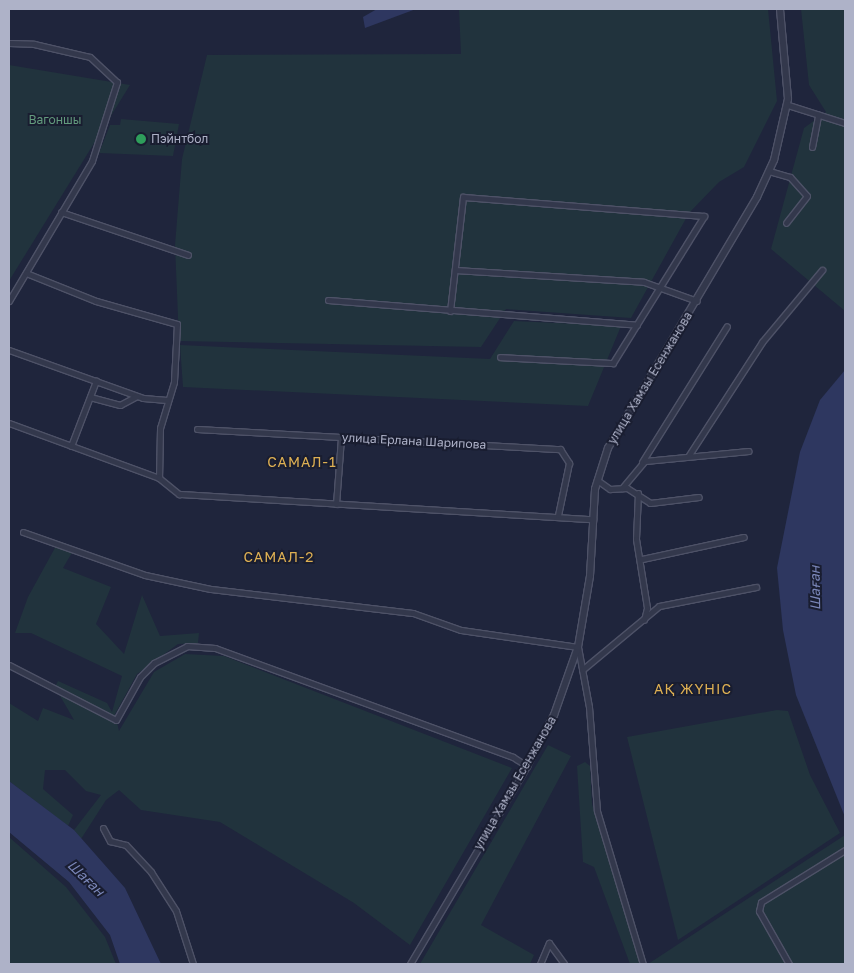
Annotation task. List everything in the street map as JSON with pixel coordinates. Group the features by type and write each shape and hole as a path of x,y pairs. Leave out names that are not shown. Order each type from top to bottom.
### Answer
{"street":[{"name":"улица Хамзы Есенжанова","path":"410,964 527,766 554,716 578,647 597,480 616,430 698,301 769,171 788,105 780,9"},
{"path":"9,43 34,44 90,57 117,82 92,161 9,301"},
{"path":"788,105 845,123"},
{"path":"812,147 818,115"},
{"path":"769,171 790,177 807,196 786,223"},
{"path":"450,310 463,197 704,216 613,363 500,357"},
{"path":"61,212 188,255"},
{"path":"454,270 577,275 662,286 698,301"},
{"path":"689,455 762,342 822,270"},
{"path":"26,273 96,302 176,324 174,382 160,428 159,478"},
{"path":"328,300 636,325"},
{"path":"622,488 642,462 727,326"},
{"path":"9,350 137,396 167,400"},
{"path":"71,446 96,381"},
{"path":"90,397 120,405 137,396"},
{"path":"9,423 159,478 179,494 558,515 593,519"},
{"name":"улица Ерлана Шарипова","path":"197,429 560,449 569,463 558,515"},
{"path":"336,504 341,437"},
{"path":"642,462 689,455 749,451"},
{"path":"597,480 610,489 622,488 638,493 650,503 699,497"},
{"path":"638,493 636,539 642,559 644,620"},
{"path":"23,532 145,575 211,589 413,613 461,630 578,647 597,811 643,964"},
{"path":"642,559 744,537"},
{"path":"582,670 660,606 756,587"},
{"path":"9,665 116,720 140,677 154,663 186,646 215,648 513,756 527,766"},
{"path":"103,828 110,841 126,845 151,872 176,911 193,964"},
{"path":"788,964 759,911 761,902 845,850"},
{"path":"540,964 549,943 564,964"}],"green space":[{"path":"459,9 768,9 777,101 744,167 719,182 689,213 631,318 506,309 481,347 179,341 175,245 182,159 207,55 461,54"},
{"path":"801,9 845,9 845,311 771,249 804,128 826,112 809,85"},
{"name":"Вагоншы","path":"9,65 130,85 9,281"},
{"name":"Пэйнтбол","path":"121,119 179,124 173,156 99,153 110,125 120,125"},
{"path":"514,321 621,326 588,406 183,387 180,345 490,359"},
{"path":"56,546 73,551 63,568 111,587 96,624 124,654 142,595 160,636 199,633 198,643 178,644 137,674 115,714 119,731 154,672 185,654 224,656 512,768 410,945 354,903 220,822 141,810 119,790 106,800 81,839 74,830 101,795 86,791 65,770 45,770 43,789 73,815 68,826 9,781 9,703 38,721 43,708 74,720 55,687 58,681 107,703 112,712 122,676 31,633 15,633 28,597"},
{"path":"777,710 788,711 810,775 840,833 678,940 627,737"},
{"path":"548,745 571,756 481,925 534,955 530,964 420,964"},
{"path":"585,762 590,766 592,804 640,964 630,964 594,867 583,862 577,766"},
{"path":"845,835 845,964 648,964"},
{"path":"9,837 66,887 105,937 116,964 9,964"}],"water":[{"path":"377,9 416,9 365,28 363,17"},
{"name":"Шаған","path":"845,370 845,817 796,695 783,630 777,568 800,452 820,400"},
{"name":"Шаған","path":"9,781 74,830 125,888 161,964 120,964 110,935 69,882 9,832"}],"place":[{"name":"Пэйнтбол","path":"141,139"}],"district":[{"name":"САМАЛ-1","path":"302,462"},
{"name":"САМАЛ-2","path":"279,557"},
{"name":"АҚ ЖҮНІС","path":"693,689"}]}
